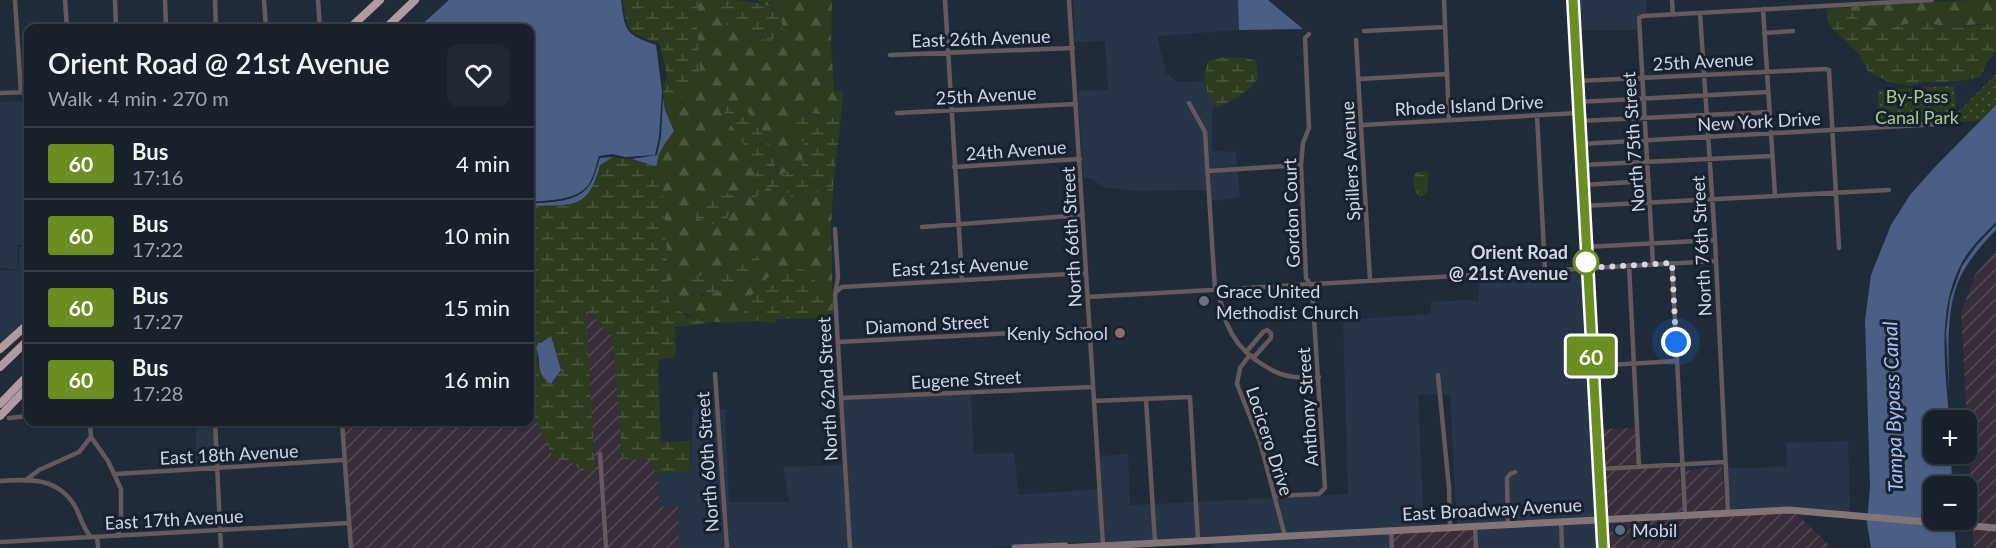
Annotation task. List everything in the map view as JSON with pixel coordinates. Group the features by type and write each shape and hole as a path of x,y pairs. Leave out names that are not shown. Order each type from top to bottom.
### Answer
{"highway":[{"path":"354,24 380,0"},
{"path":"390,24 415,0"},
{"path":"0,349 24,328"},
{"path":"0,367 24,344"},
{"path":"0,404 24,379"},
{"path":"5,417 24,392"}],"main road":[{"path":"1573,0 1603,548"},
{"name":"East Broadway Avenue","path":"1015,548 1104,546 1789,510 1996,528"}],"street":[{"path":"0,93 21,92 15,0"},
{"path":"65,0 67,24"},
{"path":"115,0 117,24"},
{"path":"165,0 166,24"},
{"path":"215,0 216,24"},
{"path":"264,0 266,24"},
{"path":"318,0 320,24"},
{"path":"945,0 962,279"},
{"name":"North 66th Street","path":"1070,0 1104,546"},
{"path":"1444,0 1449,120"},
{"path":"1672,0 1673,15 1932,0"},
{"path":"1800,0 1801,7"},
{"path":"1763,9 1775,195"},
{"name":"North 76th Street","path":"1700,13 1715,240 1728,513"},
{"name":"North 75th Street","path":"1653,264 1639,18 1673,15"},
{"path":"1364,31 1445,27"},
{"path":"1764,33 1793,31"},
{"name":"Gordon Court","path":"1309,34 1305,38 1309,128 1303,143 1301,165 1306,278 1311,284"},
{"name":"Spillers Avenue","path":"1356,40 1370,280"},
{"name":"East 26th Avenue","path":"890,55 1073,48"},
{"name":"25th Avenue","path":"1577,81 1825,69 1829,70 1832,131"},
{"path":"1359,79 1447,74"},
{"path":"1578,102 1768,92"},
{"path":"1189,103 1205,132 1217,289 1224,320 1233,338 1249,356 1275,372 1294,377 1319,377"},
{"name":"25th Avenue","path":"897,113 1076,104"},
{"name":"Rhode Island Drive","path":"1362,125 1537,115 1644,118 1769,112"},
{"path":"1537,115 1545,271"},
{"name":"New York Drive","path":"1580,144 1939,124"},
{"path":"1832,131 1839,248"},
{"path":"1581,165 1772,156"},
{"name":"24th Avenue","path":"954,167 1080,159"},
{"path":"1208,171 1301,165"},
{"path":"1582,185 1649,181"},
{"path":"1583,206 1888,190"},
{"path":"922,227 1083,215"},
{"name":"North 62nd Street","path":"835,229 838,277 835,295 850,548"},
{"path":"1585,247 1715,240"},
{"path":"1088,297 1716,261"},
{"path":"1672,263 1685,514"},
{"path":"1629,265 1639,467"},
{"name":"East 21st Avenue","path":"837,291 842,286 1086,273"},
{"name":"Anthony Street","path":"1275,496 1322,493 1325,488 1311,284"},
{"name":"Diamond Street","path":"838,342 1090,329"},
{"name":"Locicero Drive","path":"1264,330 1271,333 1271,338 1255,356 1249,356 1247,351 1254,340 1264,330"},
{"name":"Locicero Drive","path":"1249,356 1240,368 1237,384 1260,442 1285,537"},
{"path":"1592,366 1677,361"},
{"name":"North 60th Street","path":"715,374 726,548"},
{"path":"1438,375 1449,488 1450,527"},
{"name":"Eugene Street","path":"841,398 1094,387"},
{"path":"1094,401 1190,397 1198,540"},
{"path":"1146,399 1155,542"},
{"path":"5,417 24,416"},
{"path":"90,426 91,437 108,461 121,489 121,524 118,536"},
{"path":"215,426 221,548"},
{"path":"342,426 351,548"},
{"path":"26,480 39,470 79,452 91,437"},
{"path":"600,454 606,548"},
{"name":"East 18th Avenue","path":"115,474 344,460"},
{"path":"1599,469 1724,462"},
{"path":"39,470 41,480"},
{"path":"1508,524 1507,478 1515,472"},
{"path":"0,481 41,480 66,494 76,509 84,530 91,537"},
{"path":"1561,521 1562,548"},
{"name":"East 17th Avenue","path":"0,542 349,523"},
{"path":"1475,526 1476,548"},
{"path":"1391,530 1392,548"},
{"path":"97,537 98,548"}],"shaded area":[{"path":"1073,0 1238,0 1239,30 1157,36 1166,73 1178,82 1204,81 1205,89 1215,105 1212,116 1212,151 1236,152 1237,166 1210,168 1207,132 1189,100 1186,103 1203,133 1207,190 1135,191 1102,187 1093,179 1083,177 1078,91 1108,90 1105,41 1075,42"},
{"path":"1575,0 1646,0 1647,13 1636,17 1637,30 1576,30"},
{"path":"24,101 24,245 17,245 18,269 0,268 0,102"},
{"path":"1238,171 1240,197 1212,201 1210,173"},
{"path":"19,247 24,247 24,325 0,346 0,270 19,271"},
{"path":"1996,249 1996,525 1977,523 1977,476 1970,476 1970,464 1977,464 1977,410 1967,410 1961,313 1975,275"},
{"path":"1584,272 1599,516 1510,521 1509,479 1517,473 1516,469 1509,472 1505,478 1506,522 1457,524 1450,395 1442,394 1440,372 1436,373 1438,394 1418,395 1424,526 1286,534 1278,499 1348,494 1343,320 1430,314 1431,302 1468,300 1479,302 1479,279"},
{"path":"585,308 613,338 622,458 652,459 657,474 660,507 678,507 679,548 608,548 602,452 598,452 603,548 353,548 344,426 534,426 534,417 553,457 572,463 581,471"},
{"path":"971,395 974,454 1014,453 1019,495 1098,489 1101,542 994,548 852,548 844,400"},
{"path":"693,407 716,409 724,548 679,548 678,507 660,507 657,474 690,471"},
{"path":"720,409 725,410 729,502 789,502 783,467 843,465 848,548 729,548"},
{"path":"196,426 213,426 215,466 196,467"},
{"path":"1636,428 1637,464 1601,466 1598,429"},
{"path":"1848,441 1850,512 1730,510 1727,468 1787,467 1786,443"},
{"path":"1128,454 1130,505 1150,504 1153,540 1105,542 1100,456"},
{"path":"1722,465 1725,510 1687,512 1684,467 1686,471"},
{"path":"1679,467 1683,512 1603,516 1601,471"},
{"path":"1273,498 1282,534 1200,537 1198,502"},
{"path":"1194,502 1196,537 1157,539 1155,504"},
{"path":"1796,513 1832,548 1605,548 1603,521"},
{"path":"1599,521 1601,548 1564,548 1563,523"},
{"path":"1559,523 1560,548 1479,548 1477,528"},
{"path":"1473,528 1474,548 1394,548 1393,532"},
{"path":"1973,530 1996,530 1996,548 1974,548"},
{"path":"1389,532 1390,548 1215,548 1215,541"}],"green space":[{"path":"623,0 698,0 697,31 700,74 683,97 664,102 663,88 667,76 660,44 631,31 626,20"},
{"path":"698,0 719,0 717,3 721,21 746,34 766,40 780,33 783,29 782,22 775,10 756,0 832,0 831,45 834,90 843,92 841,118 808,113 802,166 780,175 766,140 755,132 728,121 750,151 758,170 751,184 741,191 708,196 706,221 714,224 732,213 739,198 745,195 755,198 767,188 785,190 792,198 833,188 831,228 833,317 820,318 827,308 764,281 746,302 742,322 711,322 695,318 669,301 664,198 655,166 661,151 674,131 664,102 676,99 700,74 697,31","holes":["732,261 754,273 704,296 690,293 700,275 715,274"]},
{"path":"719,0 739,0 768,7 781,19 783,29 773,39 754,37 739,31 727,25 719,17 717,8"},
{"path":"1996,0 1996,23 1952,28 1920,21 1879,30 1863,25 1849,8 1857,6"},
{"path":"1849,8 1863,25 1879,30 1920,21 1952,28 1996,23 1996,51 1986,64 1981,77 1959,81 1925,82 1910,86 1889,82 1868,71 1860,55 1829,25 1826,9"},
{"path":"1221,57 1247,58 1256,61 1258,78 1240,96 1217,107 1206,90 1205,75 1208,61"},
{"name":"By-Pass Canal Park","path":"1996,74 1996,104 1980,121 1879,127 1878,90 1954,86 1956,114"},
{"path":"733,100 747,111 772,148 776,171 780,175 802,166 804,143 794,132 795,118 814,114 841,118 833,188 792,198 785,190 767,188 755,198 745,195 739,198 729,216 718,224 711,224 695,217 698,210 709,204 708,196 741,191 751,184 758,170 721,107"},
{"path":"613,157 632,159 655,166 664,198 669,301 687,316 711,323 675,327 674,357 658,360 661,442 690,441 690,471 656,474 652,459 622,459 613,338 586,309 595,471 581,471 572,463 553,457 534,417 534,206 579,202 596,181 600,165","holes":["550,336 561,370 553,383 544,378 537,357 538,349"]},
{"path":"1428,172 1427,194 1419,196 1415,191 1415,173"},
{"path":"737,253 760,257 754,273 738,279 719,292 696,296 690,293 687,285 694,276 715,274 732,261"},
{"path":"800,269 807,271 825,292 827,308 820,318 776,319 775,323 742,322 746,302 764,281 772,274"}],"water":[{"path":"449,0 621,0 628,30 638,38 656,45 662,92 659,137 655,155 599,156 591,181 584,190 562,199 534,202 534,24 422,24"},
{"path":"1238,0 1268,0 1303,29 1239,30"},
{"path":"663,98 665,110 674,131 661,151 655,166 632,159 657,155 661,137"},
{"name":"Tampa Bypass Canal","path":"1996,105 1996,222 1961,264 1948,301 1944,341 1948,410 1923,410 1923,464 1951,464 1952,476 1923,476 1923,530 1955,530 1956,548 1871,548 1867,523 1870,487 1865,320 1871,275 1891,225 1910,195"},
{"path":"613,157 600,165 590,191 583,198 567,205 534,206 534,204 570,199 584,192 591,183 600,158"},
{"path":"1996,225 1996,230 1965,268 1954,295 1949,336 1949,392 1946,332 1950,299 1962,266 1977,245"},
{"path":"551,336 561,370 551,384 545,380 540,371 536,349 538,343"}],"bus line":[{"name":"60","path":"1573,0 1590,347 1603,548"}],"place":[{"name":"Orient Road @ 21st Avenue","path":"1586,262"},
{"name":"Grace United Methodist Church","path":"1204,301"},
{"name":"Kenly School","path":"1120,333"},
{"name":"Mobil","path":"1620,530"}],"route":[{"path":"1586,262 1586,268 1672,263 1676,342"}]}
